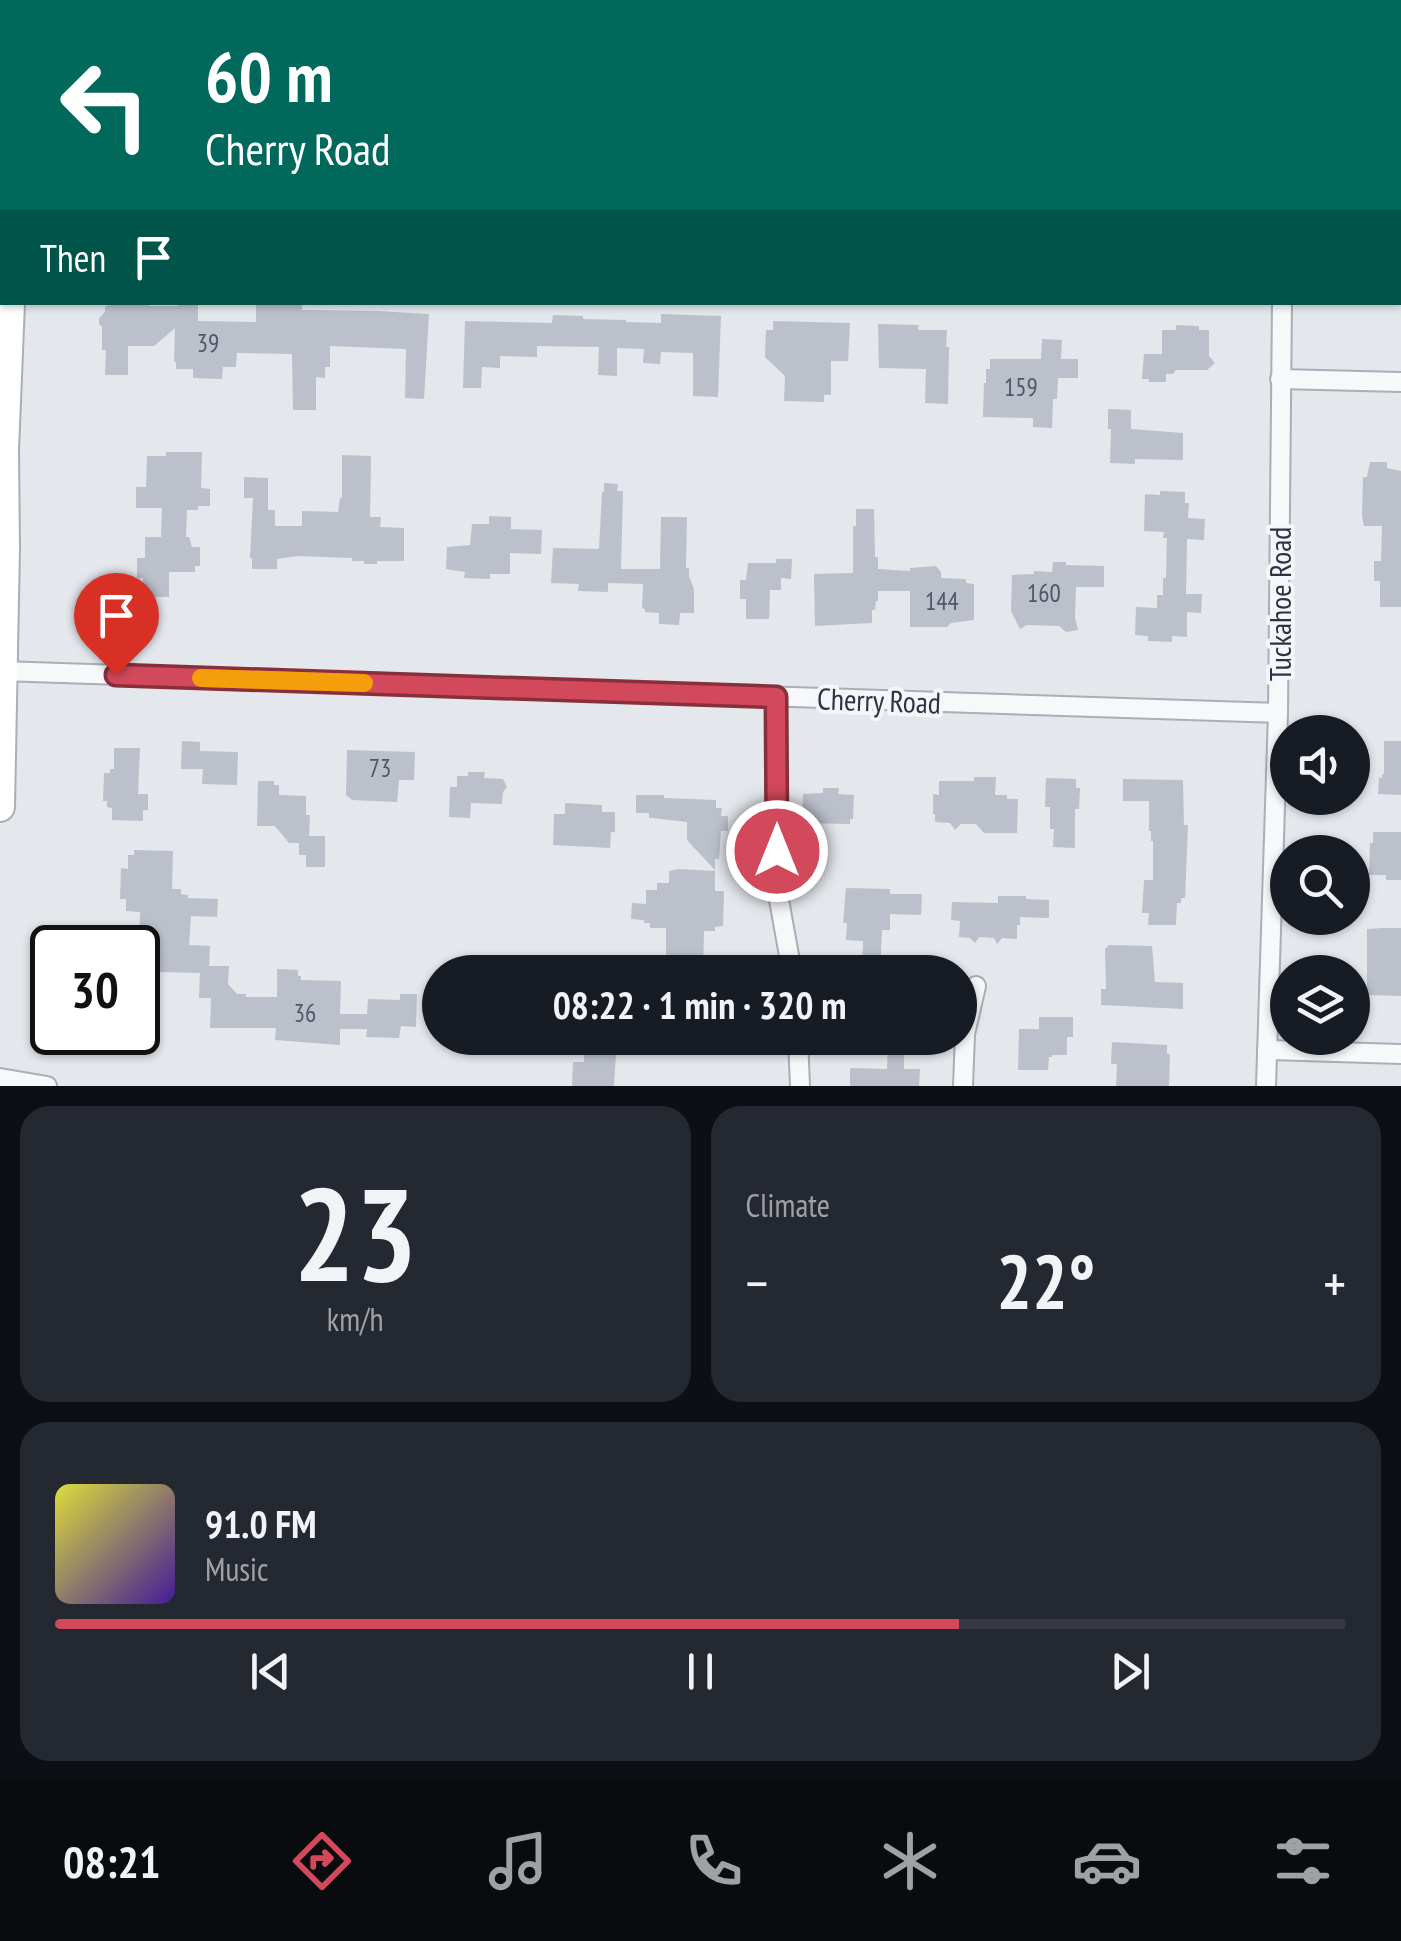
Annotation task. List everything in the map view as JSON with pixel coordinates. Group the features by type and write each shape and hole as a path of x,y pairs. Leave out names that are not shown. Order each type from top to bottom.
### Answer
{"main road":[{"path":"0,807 5,548 2,450 10,305"}],"street":[{"name":"Tuckahoe Road","path":"1266,1086 1278,713 1282,305"},
{"path":"1280,379 1401,382"},
{"name":"Cherry Road","path":"1,671 1278,713"},
{"path":"776,697 777,890 789,955"},
{"path":"1267,1050 1401,1054"},
{"path":"799,1055 800,1086"},
{"path":"963,1086 964,1055"},
{"path":"0,1078 47,1086"}],"building":[{"path":"198,305 198,321 256,322 256,305 429,314 424,399 405,398 406,349 330,346 330,367 325,367 325,378 316,377 316,410 293,410 292,354 237,353 236,367 223,367 222,379 193,378 193,369 176,369 175,328 154,346 128,346 128,375 105,375 106,350 102,350 99,318 105,306"},
{"path":"661,314 721,316 718,397 693,396 693,353 661,352 660,364 643,363 644,349 617,348 617,376 598,375 599,347 537,346 537,357 500,356 500,368 482,367 481,388 463,388 465,321 552,323 553,315 661,323"},
{"path":"773,321 850,323 848,361 831,361 831,395 824,395 824,402 784,401 785,376 765,357 766,330 773,330"},
{"path":"878,324 947,330 948,404 925,403 926,369 879,368"},
{"path":"1176,325 1209,330 1209,356 1215,363 1207,370 1176,370 1166,374 1166,382 1142,379 1144,354 1162,354 1162,330 1176,330"},
{"path":"1042,339 1062,340 1061,359 1078,359 1078,378 1058,378 1052,428 1033,427 1033,418 983,417 984,383 990,359 1041,359"},
{"path":"1108,409 1131,410 1131,429 1183,433 1183,460 1110,463"},
{"path":"166,452 202,452 201,488 210,489 210,506 187,510 186,537 192,547 200,547 200,566 195,566 195,572 169,572 169,597 143,597 143,578 137,578 137,558 145,558 145,537 161,537 162,508 136,508 136,487 146,487 147,456 166,456"},
{"path":"342,455 371,456 370,517 381,517 380,527 404,528 404,561 364,564 352,558 298,556 277,559 277,569 252,569 253,498 244,498 244,477 268,478 268,510 275,510 275,526 302,526 302,511 338,512 342,498"},
{"path":"1370,462 1387,462 1387,468 1401,471 1401,607 1380,607 1380,581 1374,581 1374,561 1381,561 1382,526 1364,526 1362,516 1363,477 1367,477"},
{"path":"604,483 618,484 617,491 623,491 621,569 660,569 661,517 687,517 686,568 694,589 694,613 680,613 679,625 659,624 659,613 645,612 643,584 608,583 608,592 578,591 579,584 551,583 553,548 599,549"},
{"path":"1160,491 1185,492 1188,518 1205,519 1204,540 1187,539 1186,594 1202,594 1201,613 1187,612 1187,637 1172,636 1172,642 1148,641 1148,636 1135,635 1136,607 1157,608 1157,595 1163,595 1166,578 1167,538 1163,538 1164,532 1144,531 1145,494 1160,495"},
{"path":"856,509 874,509 878,569 910,571 936,566 941,578 966,579 966,583 974,584 974,620 947,627 910,627 910,591 878,591 872,623 815,626 814,574 853,573"},
{"path":"489,516 511,517 511,529 542,530 541,554 510,553 510,574 490,574 490,579 464,578 465,572 446,569 447,547 470,545 472,524 489,524"},
{"path":"776,559 792,559 791,579 781,578 781,590 770,590 769,619 746,619 746,599 740,599 740,580 746,580 748,563 776,563"},
{"path":"1053,562 1104,566 1104,587 1076,587 1078,630 1066,632 1059,626 1027,625 1020,629 1011,611 1012,575 1052,572"},
{"path":"182,741 200,742 200,751 238,752 237,785 202,784 203,769 181,769"},
{"path":"1384,741 1401,741 1401,795 1378,794 1379,777 1384,774"},
{"path":"114,748 140,748 138,794 148,794 143,821 112,820 112,808 103,801 104,773 114,769"},
{"path":"347,750 415,752 414,780 399,780 397,802 352,800 346,795"},
{"path":"468,772 485,772 484,778 503,779 507,787 502,804 471,803 470,818 449,817 450,787 457,787 457,776 468,776"},
{"path":"974,777 996,777 995,795 1018,799 1017,833 984,833 976,824 961,824 955,830 950,823 935,822 933,794 939,795 939,781 974,781"},
{"path":"1046,778 1076,779 1076,788 1080,788 1079,809 1075,809 1075,848 1053,847 1050,807 1045,807"},
{"path":"1123,779 1183,780 1184,825 1188,825 1185,898 1177,903 1176,925 1148,925 1149,913 1142,913 1144,880 1153,880 1149,801 1123,801"},
{"path":"258,781 274,781 274,785 279,785 279,795 306,796 309,836 325,836 325,867 306,867 306,855 299,855 299,843 289,843 275,826 257,826"},
{"path":"823,788 839,788 838,794 854,795 850,824 802,823 803,794 823,793"},
{"path":"636,795 716,800 716,808 722,808 721,816 728,816 728,831 721,831 715,870 687,840 687,822 636,813"},
{"path":"565,803 602,805 602,812 615,812 610,848 553,845 554,814 565,814"},
{"path":"1373,832 1401,832 1401,880 1370,875"},
{"path":"134,850 173,851 172,889 181,889 181,894 188,898 218,899 217,917 191,916 189,945 210,946 209,966 229,966 228,984 237,994 277,997 277,969 298,970 301,980 341,981 340,1014 367,1014 368,999 400,1000 400,994 417,994 416,1027 401,1026 399,1038 366,1037 367,1029 340,1029 340,1045 275,1040 276,1028 210,1028 211,998 199,998 200,973 160,972 160,925 140,925 140,912 126,911 126,899 120,899 121,868 128,869 128,855 134,855"},
{"path":"669,871 715,871 715,891 724,891 723,926 704,931 703,955 666,955 666,928 650,928 644,920 631,919 632,903 646,904 646,890 657,890 657,883 669,883"},
{"path":"846,888 922,894 921,915 890,914 890,930 882,930 881,955 863,955 863,941 846,940 847,923 843,923"},
{"path":"998,896 1049,900 1049,918 1020,917 1017,939 1002,938 997,944 994,938 979,937 975,943 959,937 960,921 951,920 952,902 998,903"},
{"path":"1401,928 1401,996 1370,995 1370,929"},
{"path":"1109,945 1152,946 1155,982 1183,983 1183,1009 1101,1005 1101,989 1106,989 1105,949"},
{"path":"1039,1017 1073,1017 1073,1037 1067,1037 1067,1055 1049,1057 1048,1070 1018,1070 1019,1029 1039,1029"},
{"path":"1112,1042 1167,1045 1169,1086 1116,1086"},
{"path":"584,1055 616,1055 614,1086 572,1086 573,1062 584,1062"},
{"path":"888,1055 904,1055 904,1069 920,1069 919,1086 850,1086 850,1068 887,1069"}],"slow traffic":[{"path":"201,678 364,683"}],"route":[{"path":"116,675 776,697 777,851"}]}
